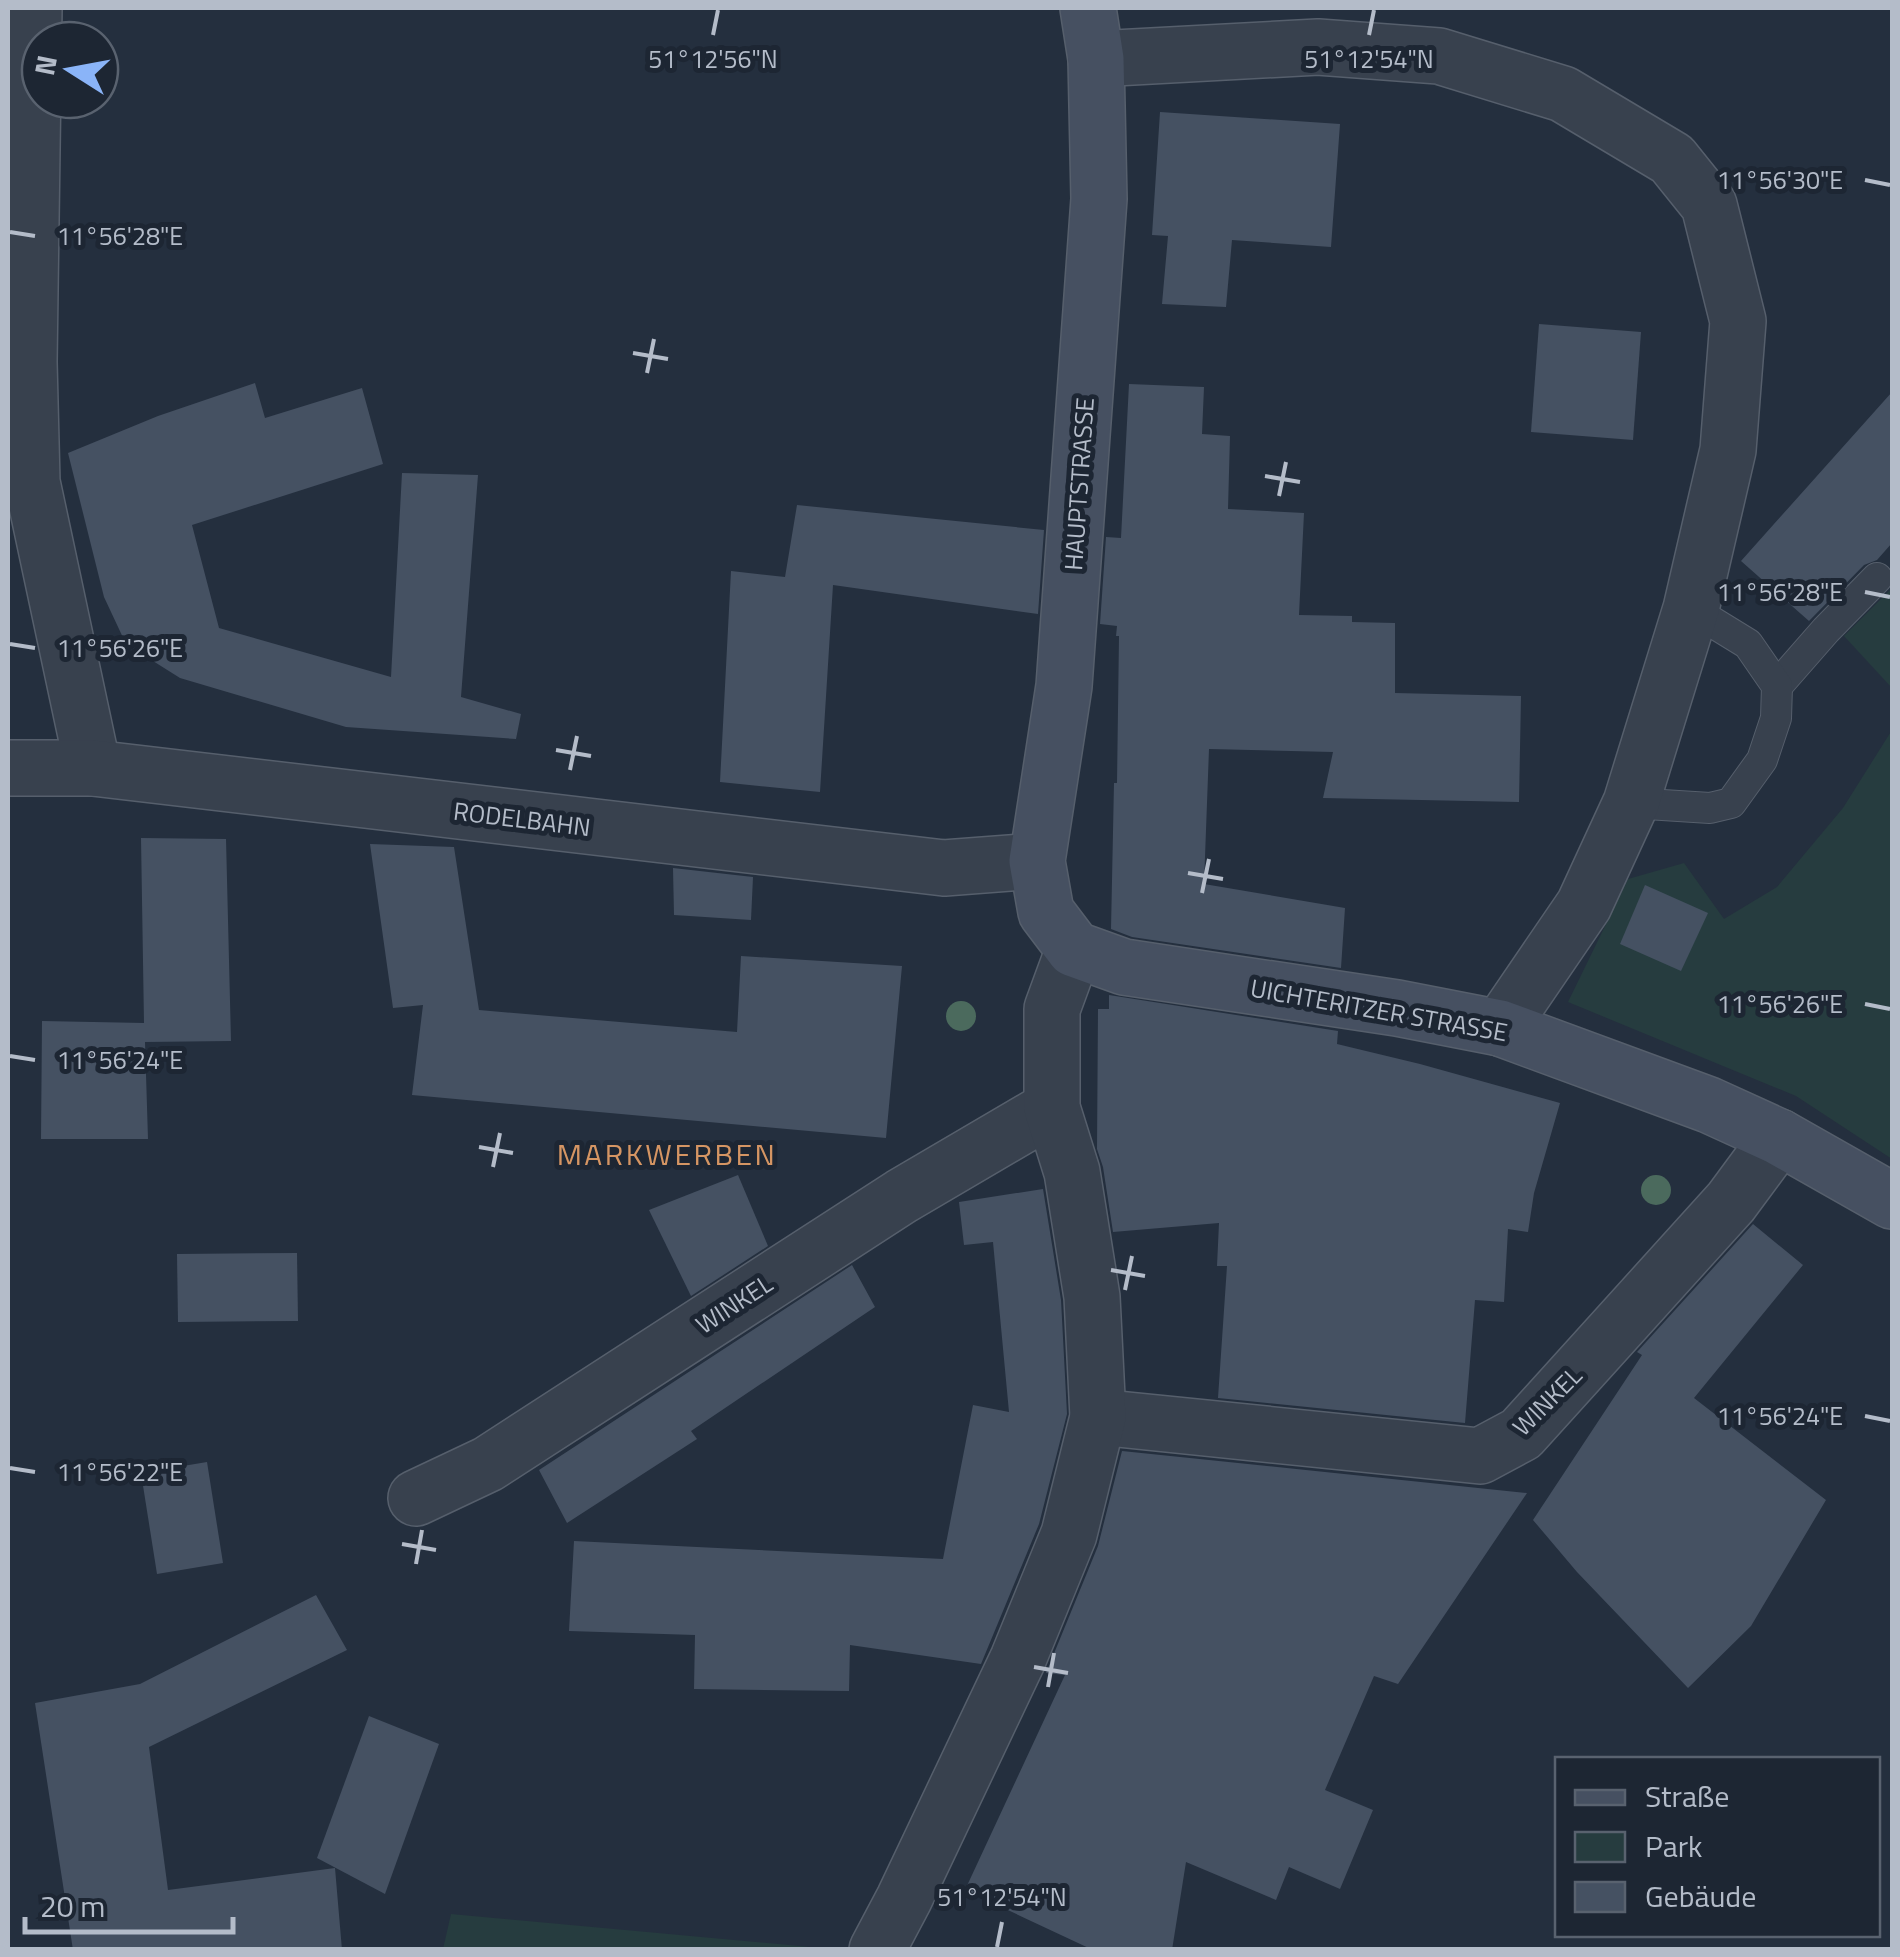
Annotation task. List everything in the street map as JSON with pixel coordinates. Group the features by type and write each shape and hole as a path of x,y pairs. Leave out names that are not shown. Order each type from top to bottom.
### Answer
{"main road":[{"name":"HAUPTSTRASSE","path":"1074,949 1046,912 1037,862 1064,686 1099,198 1092,33"},
{"name":"UICHTERITZER STRASSE","path":"1074,949 1124,967 1397,1008 1500,1028 1709,1105 1779,1137 1892,1201"}],"street":[{"path":"34,8 29,362 32,482 93,768"},
{"path":"1092,33 1439,56 1563,94 1672,159 1709,205 1738,321 1728,450 1690,610 1630,803 1584,905 1500,1028"},
{"name":"RODELBAHN","path":"8,768 93,768 944,868 1037,862"},
{"path":"877,1950 1025,1642 1069,1534 1098,1417 1092,1297 1072,1172 1052,1108 1052,1009 1074,949"},
{"name":"WINKEL","path":"416,1498 488,1464 902,1196 1052,1108"},
{"name":"WINKEL","path":"1098,1417 1480,1456 1521,1434 1731,1202 1779,1137"}],"lane":[{"path":"1777,686 1878,578"},
{"path":"1630,803 1710,808 1731,803 1762,760 1776,718 1777,686 1748,644 1690,610"}],"green space":[{"path":"1892,588 1892,688 1844,636"},
{"path":"1892,730 1892,1159 1796,1096 1568,1002 1628,879 1684,863 1724,919 1777,887 1843,808"},
{"path":"451,1914 800,1946 828,1949 443,1949"}],"building":[{"path":"1160,112 1340,124 1331,247 1232,240 1226,307 1162,304 1168,236 1152,235"},
{"path":"1539,324 1641,332 1633,440 1531,432"},
{"path":"255,383 265,418 362,388 383,464 192,525 219,628 391,677 402,473 478,475 461,697 521,714 516,739 346,727 180,678 126,644 104,597 68,453 158,416"},
{"path":"1129,384 1204,387 1202,434 1230,436 1228,509 1304,513 1299,615 1352,616 1352,622 1395,623 1395,693 1521,696 1519,802 1323,798 1333,752 1209,749 1204,884 1345,908 1341,968 1132,937 1111,929 1119,636 1117,626 1100,624 1106,537 1121,538"},
{"path":"1892,392 1892,543 1877,560 1864,565 1809,621 1741,561"},
{"path":"797,505 1044,530 1038,614 833,585 820,792 720,782 731,571 785,577"},
{"path":"141,838 226,839 231,1041 145,1042 148,1139 41,1139 42,1021 144,1023"},
{"path":"370,844 454,847 479,1010 737,1032 741,956 902,966 886,1138 412,1095 423,1005 393,1008"},
{"path":"673,868 753,877 751,920 674,915"},
{"path":"1645,885 1708,913 1681,971 1620,944"},
{"path":"1109,995 1338,1031 1337,1044 1560,1103 1534,1193 1528,1232 1508,1229 1504,1302 1475,1300 1465,1423 1218,1398 1227,1266 1217,1266 1219,1223 1113,1232 1097,1149 1098,1009 1109,1009"},
{"path":"738,1175 768,1246 691,1296 649,1210"},
{"path":"1043,1189 1061,1300 1067,1414 1039,1524 981,1664 850,1645 849,1691 694,1689 695,1635 569,1631 574,1541 943,1559 973,1405 1009,1412 993,1242 964,1245 959,1202"},
{"path":"1753,1224 1803,1265 1694,1398 1826,1500 1751,1626 1688,1688 1533,1520 1642,1355 1637,1352"},
{"path":"297,1253 298,1321 178,1322 177,1254"},
{"path":"852,1265 875,1307 691,1431 697,1439 567,1523 539,1470"},
{"path":"1122,1451 1527,1493 1398,1684 1374,1676 1325,1790 1373,1810 1340,1889 1289,1867 1276,1900 1186,1862 1172,1950 1093,1950 965,1890 1065,1675 1046,1673 1098,1546"},
{"path":"207,1462 223,1563 157,1574 141,1473"},
{"path":"316,1595 347,1650 149,1747 168,1890 335,1868 342,1950 73,1950 35,1703 140,1684"},
{"path":"369,1716 439,1744 385,1894 317,1858"}],"district":[{"name":"MARKWERBEN","path":"667,1154"}]}
